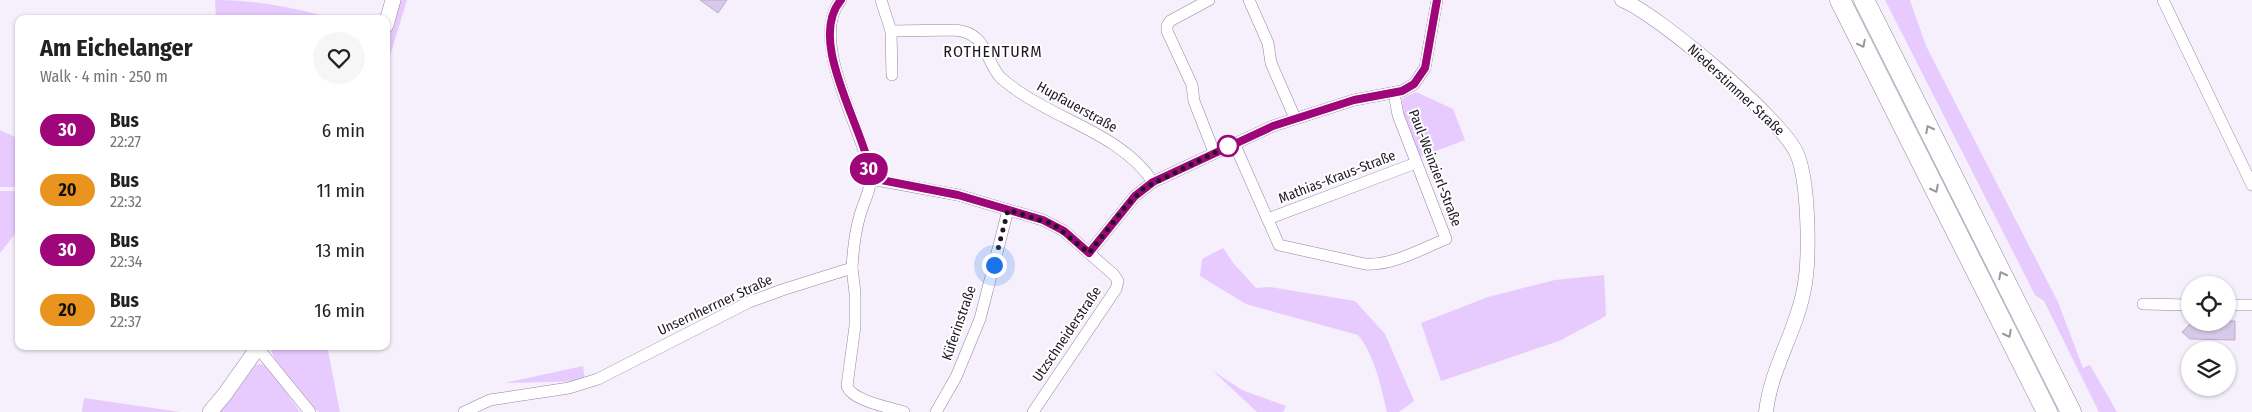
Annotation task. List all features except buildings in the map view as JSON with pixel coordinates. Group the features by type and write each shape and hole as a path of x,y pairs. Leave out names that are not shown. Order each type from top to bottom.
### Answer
{"highway":[{"path":"1840,0 2047,412"},
{"path":"1864,0 2071,412"}],"main road":[{"path":"389,15 393,0"},
{"path":"210,412 257,350"}],"street":[{"path":"880,0 891,31 892,75"},
{"path":"1209,0 1170,21 1167,31 1192,85 1194,101 1214,152"},
{"path":"1249,0 1268,44 1271,64 1295,118"},
{"path":"1089,253 1135,196 1153,182 1214,152 1295,118 1354,100 1394,93 1414,84 1425,68 1438,0"},
{"name":"Niederstimmer Straße","path":"1622,0 1673,34 1716,68 1782,131 1797,154 1801,166 1805,200 1807,274 1800,306 1772,379 1766,412"},
{"path":"2163,0 2252,185"},
{"path":"836,2 831,26 830,49 865,153 871,178 856,228 852,268 855,293 855,326 847,386 852,395 857,398 904,412"},
{"name":"Hupfauerstraße","path":"891,31 964,31 972,35 989,55 1000,77 1016,90 1128,154 1147,172 1153,182"},
{"name":"Paul-Weinzierl-Straße","path":"1234,143 1279,244 1365,264 1376,265 1389,262 1446,239 1398,114 1394,93"},
{"name":"Mathias-Kraus-Straße","path":"1268,220 1416,163"},
{"name":"Utzschneiderstraße","path":"871,178 958,195 1053,224 1114,275 1118,281 1116,289 1033,412"},
{"name":"Küferinstraße","path":"936,412 956,377 973,338 1008,210"},
{"name":"Unsernherrner Straße","path":"464,412 490,400 549,392 586,383 749,302 852,268"},
{"path":"2143,304 2181,305"},
{"path":"2236,305 2252,305"},
{"path":"261,350 310,412"}],"shaded area":[{"path":"215,0 246,1 276,5 321,15 216,15"},
{"path":"399,0 407,0 390,56 390,33"},
{"path":"1885,0 1910,0 1926,46 2058,302 2083,368 2090,365 2117,412 2099,412 2044,301 2035,295"},
{"path":"1416,92 1453,109 1465,140 1420,157 1403,114 1402,99"},
{"path":"0,130 15,137 15,187 0,187"},
{"path":"0,191 15,191 15,234 0,253"},
{"path":"1223,248 1234,264 1256,288 1270,287 1355,301 1385,334 1414,401 1399,412 1387,412 1373,362 1358,335 1246,304 1200,276 1202,259"},
{"path":"1604,275 1606,316 1559,341 1441,381 1421,323 1488,297 1555,280"},
{"path":"271,350 328,350 340,412 319,412 313,407 283,372"},
{"path":"259,364 267,365 300,412 217,412 252,367"},
{"path":"583,366 585,381 505,383"},
{"path":"1213,371 1242,390 1286,406 1283,412 1257,412"},
{"path":"84,398 180,412 82,412"}],"bus line":[{"name":"30","path":"841,0 833,13 830,49 865,153 871,178 958,195 1043,220 1064,231 1089,253 1135,196 1153,182 1273,126 1354,100 1402,91 1414,84 1425,68 1437,0"}],"district":[{"name":"ROTHENTURM","path":"993,51"}],"route":[{"path":"994,265 1008,210 1053,224 1089,253 1126,206 1144,188 1228,146"}]}
